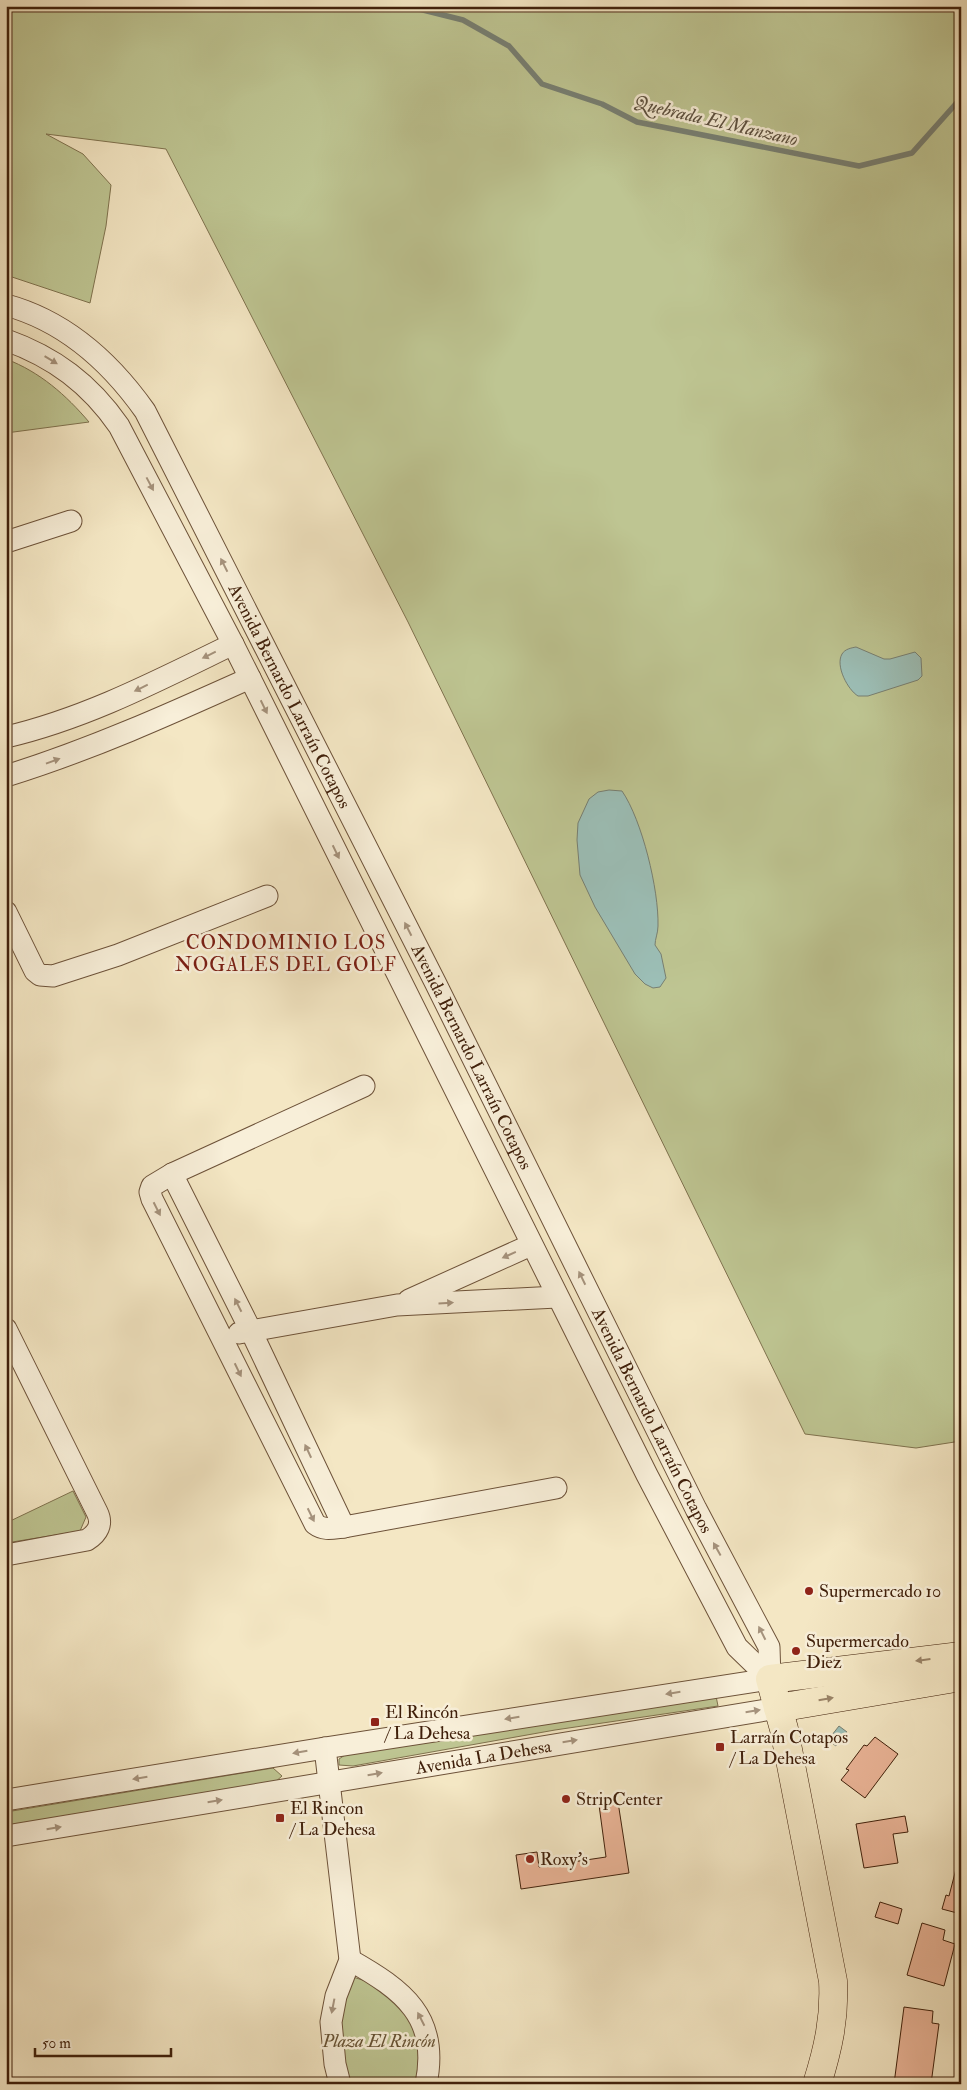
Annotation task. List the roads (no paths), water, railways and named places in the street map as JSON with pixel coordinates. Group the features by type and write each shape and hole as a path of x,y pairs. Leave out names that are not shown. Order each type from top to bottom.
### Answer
{"main road":[{"name":"Avenida La Dehesa","path":"770,1679 961,1656"},
{"name":"Avenida La Dehesa","path":"778,1708 961,1677"},
{"name":"Avenida Bernardo Larraín Cotapos","path":"770,1679 803,1824 833,1981 834,2001 831,2034 817,2084"}],"street":[{"name":"Avenida Bernardo Larraín Cotapos","path":"6,305 55,326 95,353 114,371 146,411 435,982 696,1509 769,1647 770,1679"},
{"name":"Avenida Bernardo Larraín Cotapos","path":"6,340 43,355 78,379 98,398 119,426 233,644 647,1475 737,1647 770,1679"},
{"path":"119,426 146,411"},
{"path":"6,542 71,521"},
{"path":"6,737 27,732 111,703 233,644"},
{"path":"6,776 125,734 250,678"},
{"path":"6,912 35,972 40,975 53,976 118,955 267,896"},
{"path":"408,996 435,982"},
{"path":"364,1086 172,1174 152,1186 150,1195 315,1524 322,1529 344,1527 556,1488"},
{"path":"172,1174 251,1331 344,1527"},
{"path":"397,1305 531,1245"},
{"path":"222,1338 251,1331 397,1305 557,1297"},
{"path":"6,1328 100,1521 97,1531 87,1540 6,1555"},
{"path":"617,1416 644,1403"},
{"path":"647,1475 673,1463"},
{"name":"Avenida La Dehesa","path":"6,1800 770,1679"},
{"name":"Avenida La Dehesa","path":"6,1836 778,1708"},
{"path":"325,1748 350,1960 336,1996 332,2016 332,2042 340,2084"},
{"path":"350,1960 394,1988 412,2005 419,2016 428,2040 430,2057 426,2084"}],"water":[{"path":"856,647 884,659 915,652 921,658 922,676 918,680 868,696 858,696 850,689 840,665 843,652"},
{"path":"609,790 622,791 636,819 648,856 658,911 658,929 655,945 661,954 666,978 660,987 653,988 645,984 635,974 595,907 580,875 577,840 578,823 589,799 598,792"},
{"path":"839,1726 847,1732 836,1746 828,1740"}],"waterway":[{"name":"Quebrada El Manzano","path":"407,6 463,20 509,46 542,84 602,104 637,122 859,166 912,153 961,98"}],"place":[{"name":"Supermercado 10","path":"809,1591"},
{"name":"Supermercado Diez","path":"796,1651"},
{"name":"El Rincón / La Dehesa","path":"375,1722"},
{"name":"Larraín Cotapos / La Dehesa","path":"720,1747"},
{"name":"StripCenter","path":"566,1799"},
{"name":"El Rincon / La Dehesa","path":"280,1818"},
{"name":"Roxy's","path":"530,1859"}],"district":[{"name":"CONDOMINIO LOS NOGALES DEL GOLF","path":"286,953"}],"park label":[{"name":"Plaza El Rincón","path":"379,2041"}]}
